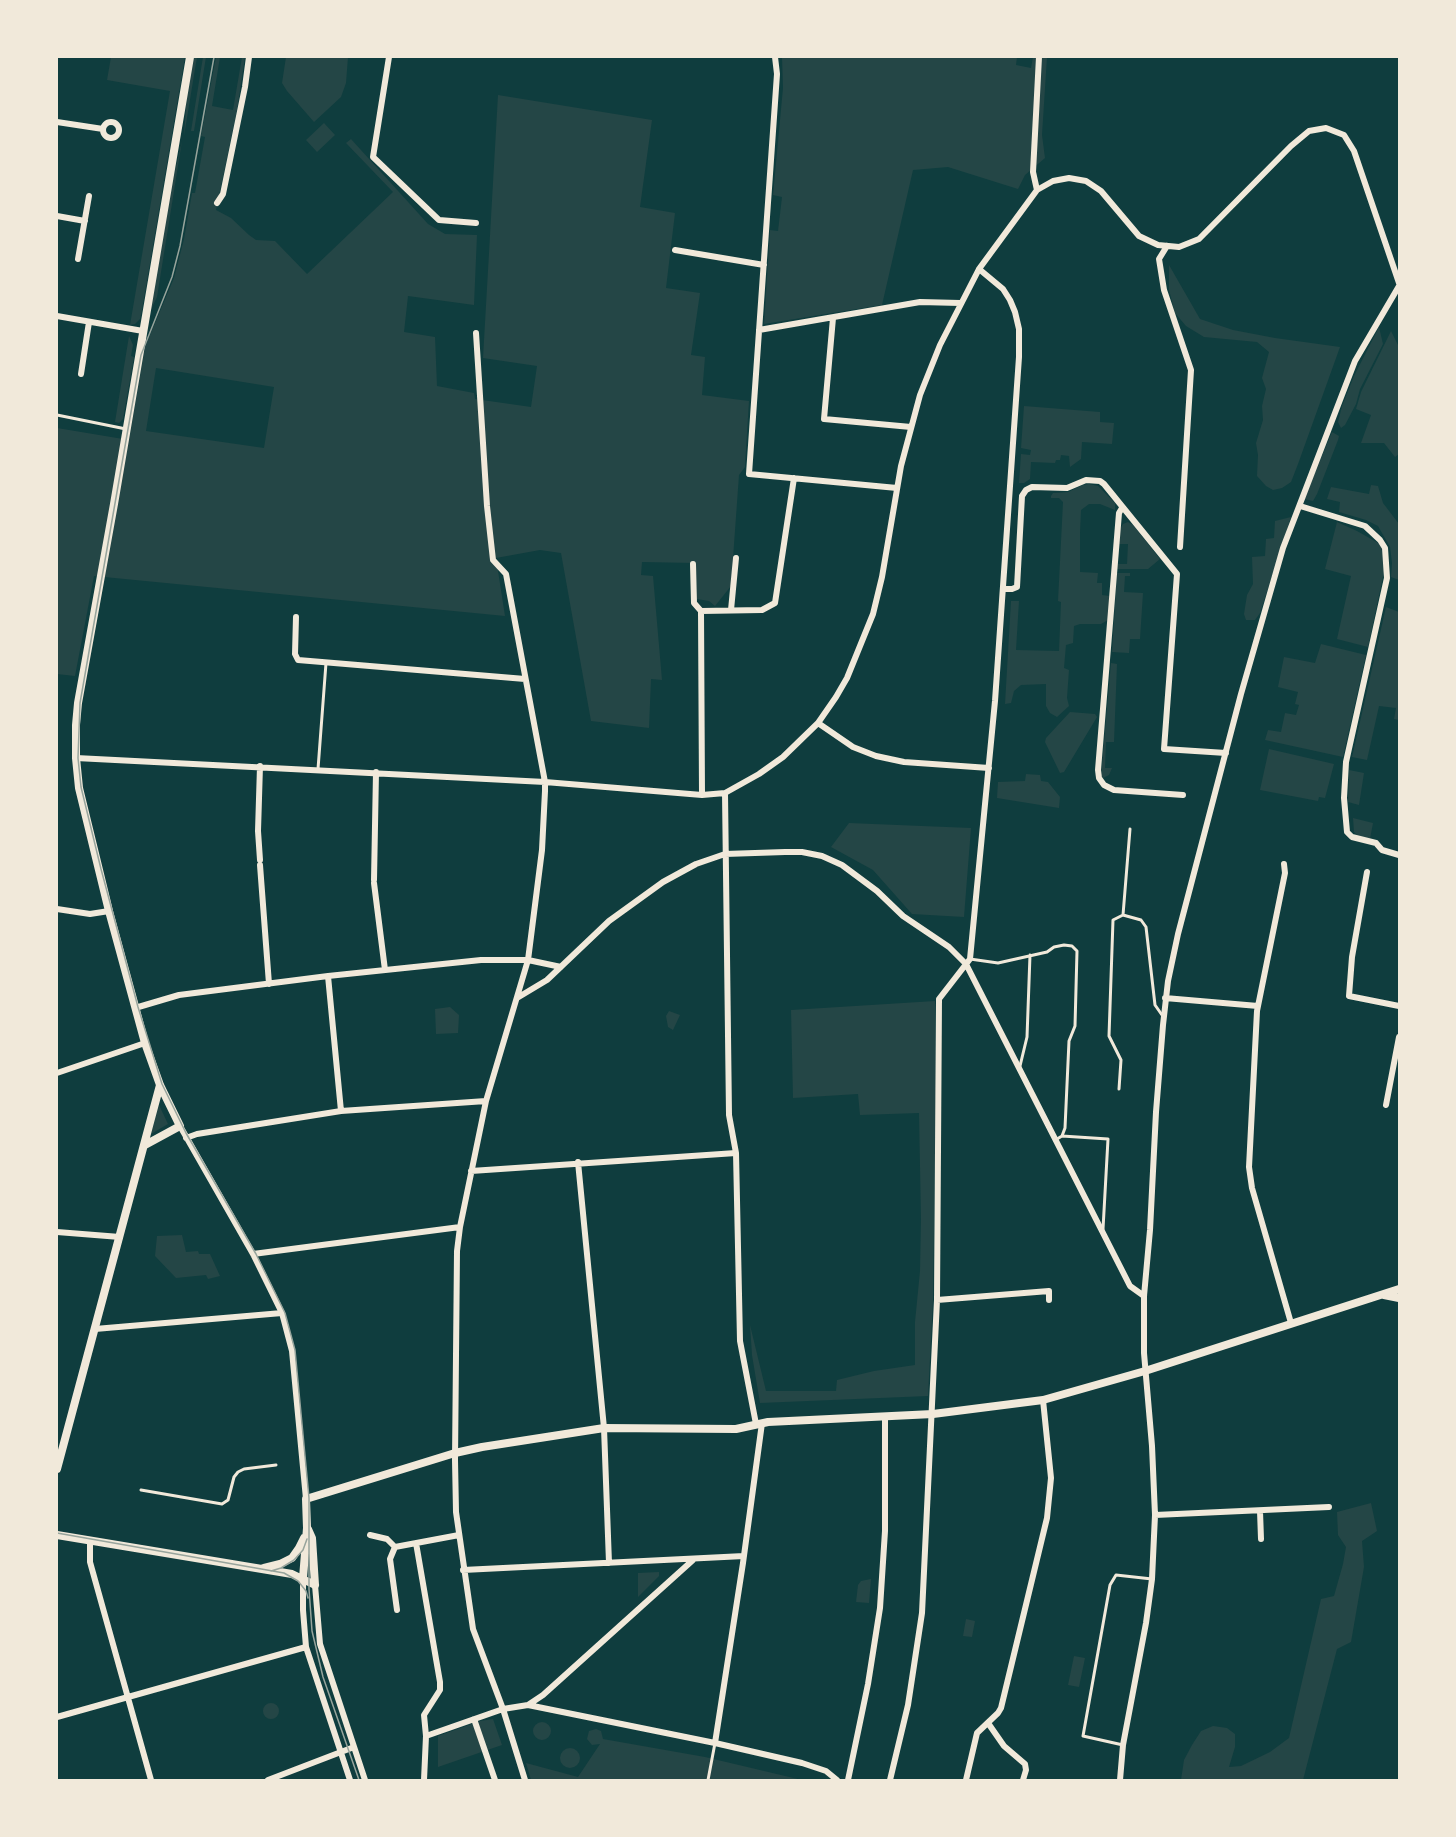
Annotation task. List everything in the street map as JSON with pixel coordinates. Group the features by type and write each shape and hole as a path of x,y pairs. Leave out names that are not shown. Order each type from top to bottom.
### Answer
{"main road":[{"path":"303,1578 307,1529 306,1499 455,1453 604,1428 736,1429 759,1423 933,1414 1043,1400 1145,1371 1399,1289"},
{"path":"1381,1294 1399,1298"},
{"path":"258,1569 280,1564 292,1558 307,1529"},
{"path":"307,1529 312,1538 315,1585"},
{"path":"57,1535 292,1574 315,1585"}],"street":[{"path":"190,57 78,704 76,758 81,797 109,912 159,1085 186,1138 253,1254 282,1312 292,1351 306,1499"},
{"path":"217,203 223,194 249,57"},
{"path":"389,57 373,157 439,220 476,223"},
{"path":"1037,190 1033,172 1039,57"},
{"path":"775,58 777,74 749,474 897,488"},
{"path":"57,122 103,129"},
{"path":"76,758 376,772 545,782 702,795 725,793 783,757 818,723 847,678 873,614 882,577 897,488 920,394 940,345 979,269 1037,190 1053,181 1069,178 1086,180 1101,191 1139,236 1158,245 1179,247 1198,239 1291,146 1309,131 1326,128 1344,135 1354,150 1399,284 1355,361 1283,548 1270,588 1178,934 1165,998 1144,1296 1145,1371 1155,1515 1152,1579 1146,1623 1122,1745 1120,1780"},
{"path":"78,259 89,196"},
{"path":"57,216 85,221"},
{"path":"1167,246 1159,259 1164,290 1191,370 1180,547"},
{"path":"675,250 764,265"},
{"path":"890,1780 908,1705 922,1613 937,1300 939,999 968,962 989,768 1019,357 1019,329 1015,312 1003,289 979,269"},
{"path":"759,330 920,302 960,303"},
{"path":"57,316 143,331"},
{"path":"833,318 824,420 911,428"},
{"path":"81,374 89,322"},
{"path":"476,333 487,506 493,560 506,574 545,782 542,850 528,960 486,1101 457,1251 456,1512 473,1629 503,1710 525,1780"},
{"path":"701,611 762,610 775,603 794,478"},
{"path":"1003,589 1017,587 1022,496 1026,490 1032,487 1061,489 1080,481 1100,481 1110,489 1122,508 1177,574 1164,749 1226,753"},
{"path":"1300,506 1365,526 1385,548 1387,578 1347,762 1344,798 1347,832 1352,837 1376,843 1382,850 1399,855"},
{"path":"1122,508 1118,524 1099,778 1104,785 1114,790 1183,795"},
{"path":"731,610 736,558"},
{"path":"693,564 694,603 701,611 702,795"},
{"path":"296,617 298,660 525,679"},
{"path":"818,723 853,747 876,756 904,762 989,768"},
{"path":"260,766 258,831 268,984"},
{"path":"376,772 374,882 385,970"},
{"path":"715,1743 744,1556 759,1423 740,1341 736,1153 729,1114 725,793"},
{"path":"517,998 547,980 609,921 663,882 696,864 725,854 802,852 822,856 842,865 877,891 903,916 968,962 1019,1067 1059,1138 1130,1286 1144,1296"},
{"path":"1284,864 1285,873 1258,1006 1249,1167 1252,1188 1292,1323"},
{"path":"1368,872 1352,957 1349,996 1399,1006"},
{"path":"57,909 90,914 109,912"},
{"path":"135,1008 179,995 481,960 528,960 561,967"},
{"path":"328,976 341,1111"},
{"path":"1165,998 1258,1006"},
{"path":"1386,1105 1399,1037"},
{"path":"57,1073 145,1043"},
{"path":"57,1469 145,1145 159,1085"},
{"path":"186,1138 208,1132 341,1111 486,1101"},
{"path":"145,1145 180,1126"},
{"path":"471,1171 736,1153"},
{"path":"578,1162 604,1428 609,1563"},
{"path":"253,1254 460,1227"},
{"path":"57,1232 120,1237"},
{"path":"937,1300 1049,1291 1049,1300"},
{"path":"95,1329 282,1312"},
{"path":"966,1780 976,1733 988,1724 1001,1708 1047,1518 1051,1478 1043,1400"},
{"path":"848,1780 868,1684 880,1608 885,1532 885,1416"},
{"path":"1155,1515 1329,1507"},
{"path":"1260,1511 1261,1539"},
{"path":"395,1547 459,1534"},
{"path":"370,1535 387,1539 395,1547"},
{"path":"90,1541 90,1562 151,1780"},
{"path":"416,1543 440,1682 440,1690 424,1715 426,1736 424,1780"},
{"path":"395,1547 390,1559 397,1610"},
{"path":"464,1570 744,1556"},
{"path":"426,1736 503,1710 528,1705 543,1695 694,1559"},
{"path":"303,1578 306,1647 350,1780"},
{"path":"315,1585 320,1644 365,1780"},
{"path":"57,1717 306,1647"},
{"path":"528,1705 715,1743 808,1765 837,1780"},
{"path":"474,1719 495,1780"},
{"path":"988,1724 1004,1746 1025,1764 1023,1780"},
{"path":"268,1780 354,1747"}],"lane":[{"path":"57,415 127,430"},
{"path":"318,769 326,663"},
{"path":"1123,915 1130,829"},
{"path":"1119,1089 1120,1060 1109,1036 1113,920 1123,915 1141,920 1146,927 1155,1005 1163,1017"},
{"path":"968,962 998,963 1064,945 1072,946 1077,951 1075,1026 1069,1041 1065,1128 1059,1138 1108,1139 1103,1231"},
{"path":"1019,1067 1027,1037 1030,955"},
{"path":"141,1490 222,1504 228,1500 234,1477 238,1472 244,1469 276,1465"},
{"path":"1122,1745 1083,1736 1110,1585 1116,1575 1152,1579"},
{"path":"708,1780 715,1743"}],"shaded area":[{"path":"111,57 185,57 142,310 140,319 130,325 170,91 107,80"},
{"path":"193,57 197,57 184,136 187,91"},
{"path":"203,57 206,57 194,131 191,131"},
{"path":"216,57 220,57 212,106 233,110 242,57 245,57 237,110 216,210 231,218 256,240 275,241 307,274 393,192 346,143 351,139 428,224 445,234 477,235 474,305 408,296 404,332 435,337 437,386 474,393 475,399 531,407 537,366 483,358 498,95 652,120 640,207 675,213 666,288 700,293 691,355 705,357 702,395 749,401 745,467 739,475 731,586 715,606 709,601 697,599 695,563 642,562 641,575 653,576 662,680 651,679 649,728 591,721 561,553 540,550 496,558 505,616 94,576 75,676 57,674 57,428 129,440 145,347 174,278 192,193 195,193 205,137 201,136","holes":["156,368 274,387 264,448 146,431"]},
{"path":"286,57 348,57 346,83 341,97 314,122 282,83"},
{"path":"782,57 1017,57 1016,65 1031,68 1033,57 1047,57 1042,135 1045,158 1025,175 1018,189 948,167 913,170 882,305 764,324 770,230 778,231 782,197 773,195 783,88"},
{"path":"324,123 335,135 317,152 306,140"},
{"path":"182,141 157,297 149,314 170,192"},
{"path":"1169,265 1200,319 1233,330 1340,347 1291,482 1282,488 1273,490 1257,476 1256,443 1263,420 1262,406 1266,389 1262,378 1269,352 1257,342 1204,337 1186,326 1175,313 1169,290"},
{"path":"1379,327 1383,344 1360,389 1356,404 1345,425 1341,428 1338,422 1342,406 1354,376"},
{"path":"1391,331 1399,347 1399,454 1395,457 1384,443 1361,443 1371,415 1356,409 1361,392"},
{"path":"129,336 133,345 131,356 134,357 123,419 119,423 115,422"},
{"path":"1024,406 1100,412 1100,422 1114,423 1112,444 1082,442 1081,459 1070,467 1069,456 1061,455 1060,460 1056,460 1055,463 1031,462 1030,479 1019,483 1021,454 1030,455 1031,450 1021,448"},
{"path":"1332,432 1339,436 1317,494 1313,501 1304,499"},
{"path":"1089,484 1098,486 1115,503 1115,510 1100,504 1089,504 1081,510 1080,572 1098,573 1097,583 1102,583 1102,595 1110,596 1108,620 1101,624 1074,626 1073,643 1066,645 1064,668 1069,670 1067,698 1069,706 1057,717 1050,713 1046,706 1046,684 1021,685 1014,691 1011,703 1005,704 1011,601 1019,601 1016,650 1059,651 1061,602 1058,601 1063,502 1051,496 1053,493 1068,492"},
{"path":"1371,485 1378,486 1383,503 1399,524 1399,580 1391,577 1390,547 1378,526 1339,512 1340,502 1327,499 1331,487 1369,494"},
{"path":"1291,517 1260,613 1255,620 1246,620 1244,614 1247,595 1253,584 1252,557 1265,556 1266,539 1274,538 1275,521"},
{"path":"1128,522 1133,525 1160,559 1148,569 1117,569 1118,564 1127,564 1128,544 1119,544 1120,529"},
{"path":"1337,522 1380,544 1384,558 1384,572 1368,647 1337,639 1351,576 1325,569"},
{"path":"1117,573 1130,573 1130,576 1125,576 1124,592 1143,593 1140,639 1130,639 1129,653 1112,652"},
{"path":"1386,607 1399,612 1399,720 1394,719 1396,708 1379,706 1367,760 1352,757"},
{"path":"1321,644 1366,655 1343,757 1265,740 1268,730 1281,732 1285,713 1296,715 1299,705 1295,704 1298,692 1278,687 1284,657 1315,663"},
{"path":"1111,663 1117,664 1114,742 1106,742 1105,768 1112,768 1109,775 1103,778 1101,775"},
{"path":"1070,712 1095,714 1097,717 1064,772 1060,773 1045,742"},
{"path":"1269,749 1334,764 1325,798 1319,797 1318,801 1260,790"},
{"path":"1349,770 1364,773 1359,805 1348,802"},
{"path":"1026,774 1040,775 1041,781 1048,782 1060,797 1059,808 997,798 998,782 1025,781"},
{"path":"1353,818 1373,823 1370,839 1354,832"},
{"path":"849,823 971,828 964,917 912,914 873,870 831,847"},
{"path":"935,1001 933,1301 928,1396 760,1403 752,1355 750,1325 766,1391 836,1391 837,1380 874,1371 915,1365 921,1219 919,1113 860,1115 858,1094 793,1098 791,1010"},
{"path":"450,1007 459,1015 458,1033 436,1034 435,1009"},
{"path":"669,1011 680,1015 673,1030 668,1027 666,1016"},
{"path":"159,1105 168,1124 151,1134"},
{"path":"182,1235 186,1252 198,1251 199,1254 210,1254 220,1276 208,1279 206,1275 176,1278 155,1256 157,1236"},
{"path":"1371,1503 1377,1531 1362,1541 1364,1567 1351,1642 1337,1649 1303,1780 1181,1780 1184,1760 1192,1745 1201,1731 1213,1726 1227,1728 1235,1734 1235,1747 1229,1767 1241,1766 1270,1752 1289,1738 1321,1599 1334,1596 1343,1564 1346,1547 1338,1535 1337,1512"},
{"path":"659,1572 659,1576 638,1597 638,1573"},
{"path":"871,1579 869,1603 856,1602 858,1585 861,1581"},
{"path":"966,1619 975,1621 972,1637 963,1636"},
{"path":"1074,1656 1085,1658 1079,1687 1068,1685"},
{"path":"271,1703 279,1711 271,1719 263,1711"},
{"path":"493,1719 502,1745 438,1767 438,1736 480,1721"},
{"path":"538,1722 546,1722 551,1727 549,1738 538,1740 533,1735 533,1727"},
{"path":"596,1729 601,1731 603,1739 705,1757 802,1780 531,1780 526,1763 578,1777 600,1744 592,1745 587,1739 589,1731"},
{"path":"570,1748 577,1751 580,1758 577,1765 570,1768 563,1765 560,1758 563,1751"}],"tram line":[{"path":"214,57 180,246 172,277 141,355 80,703 78,758 81,787 101,869 138,1007 162,1084 186,1133 256,1254 285,1313 295,1350 309,1498 309,1589 312,1631 323,1677 359,1780"},
{"path":"57,1533 284,1573 298,1581 306,1591 308,1598"},
{"path":"271,1571 294,1560 303,1550 307,1539"}]}
